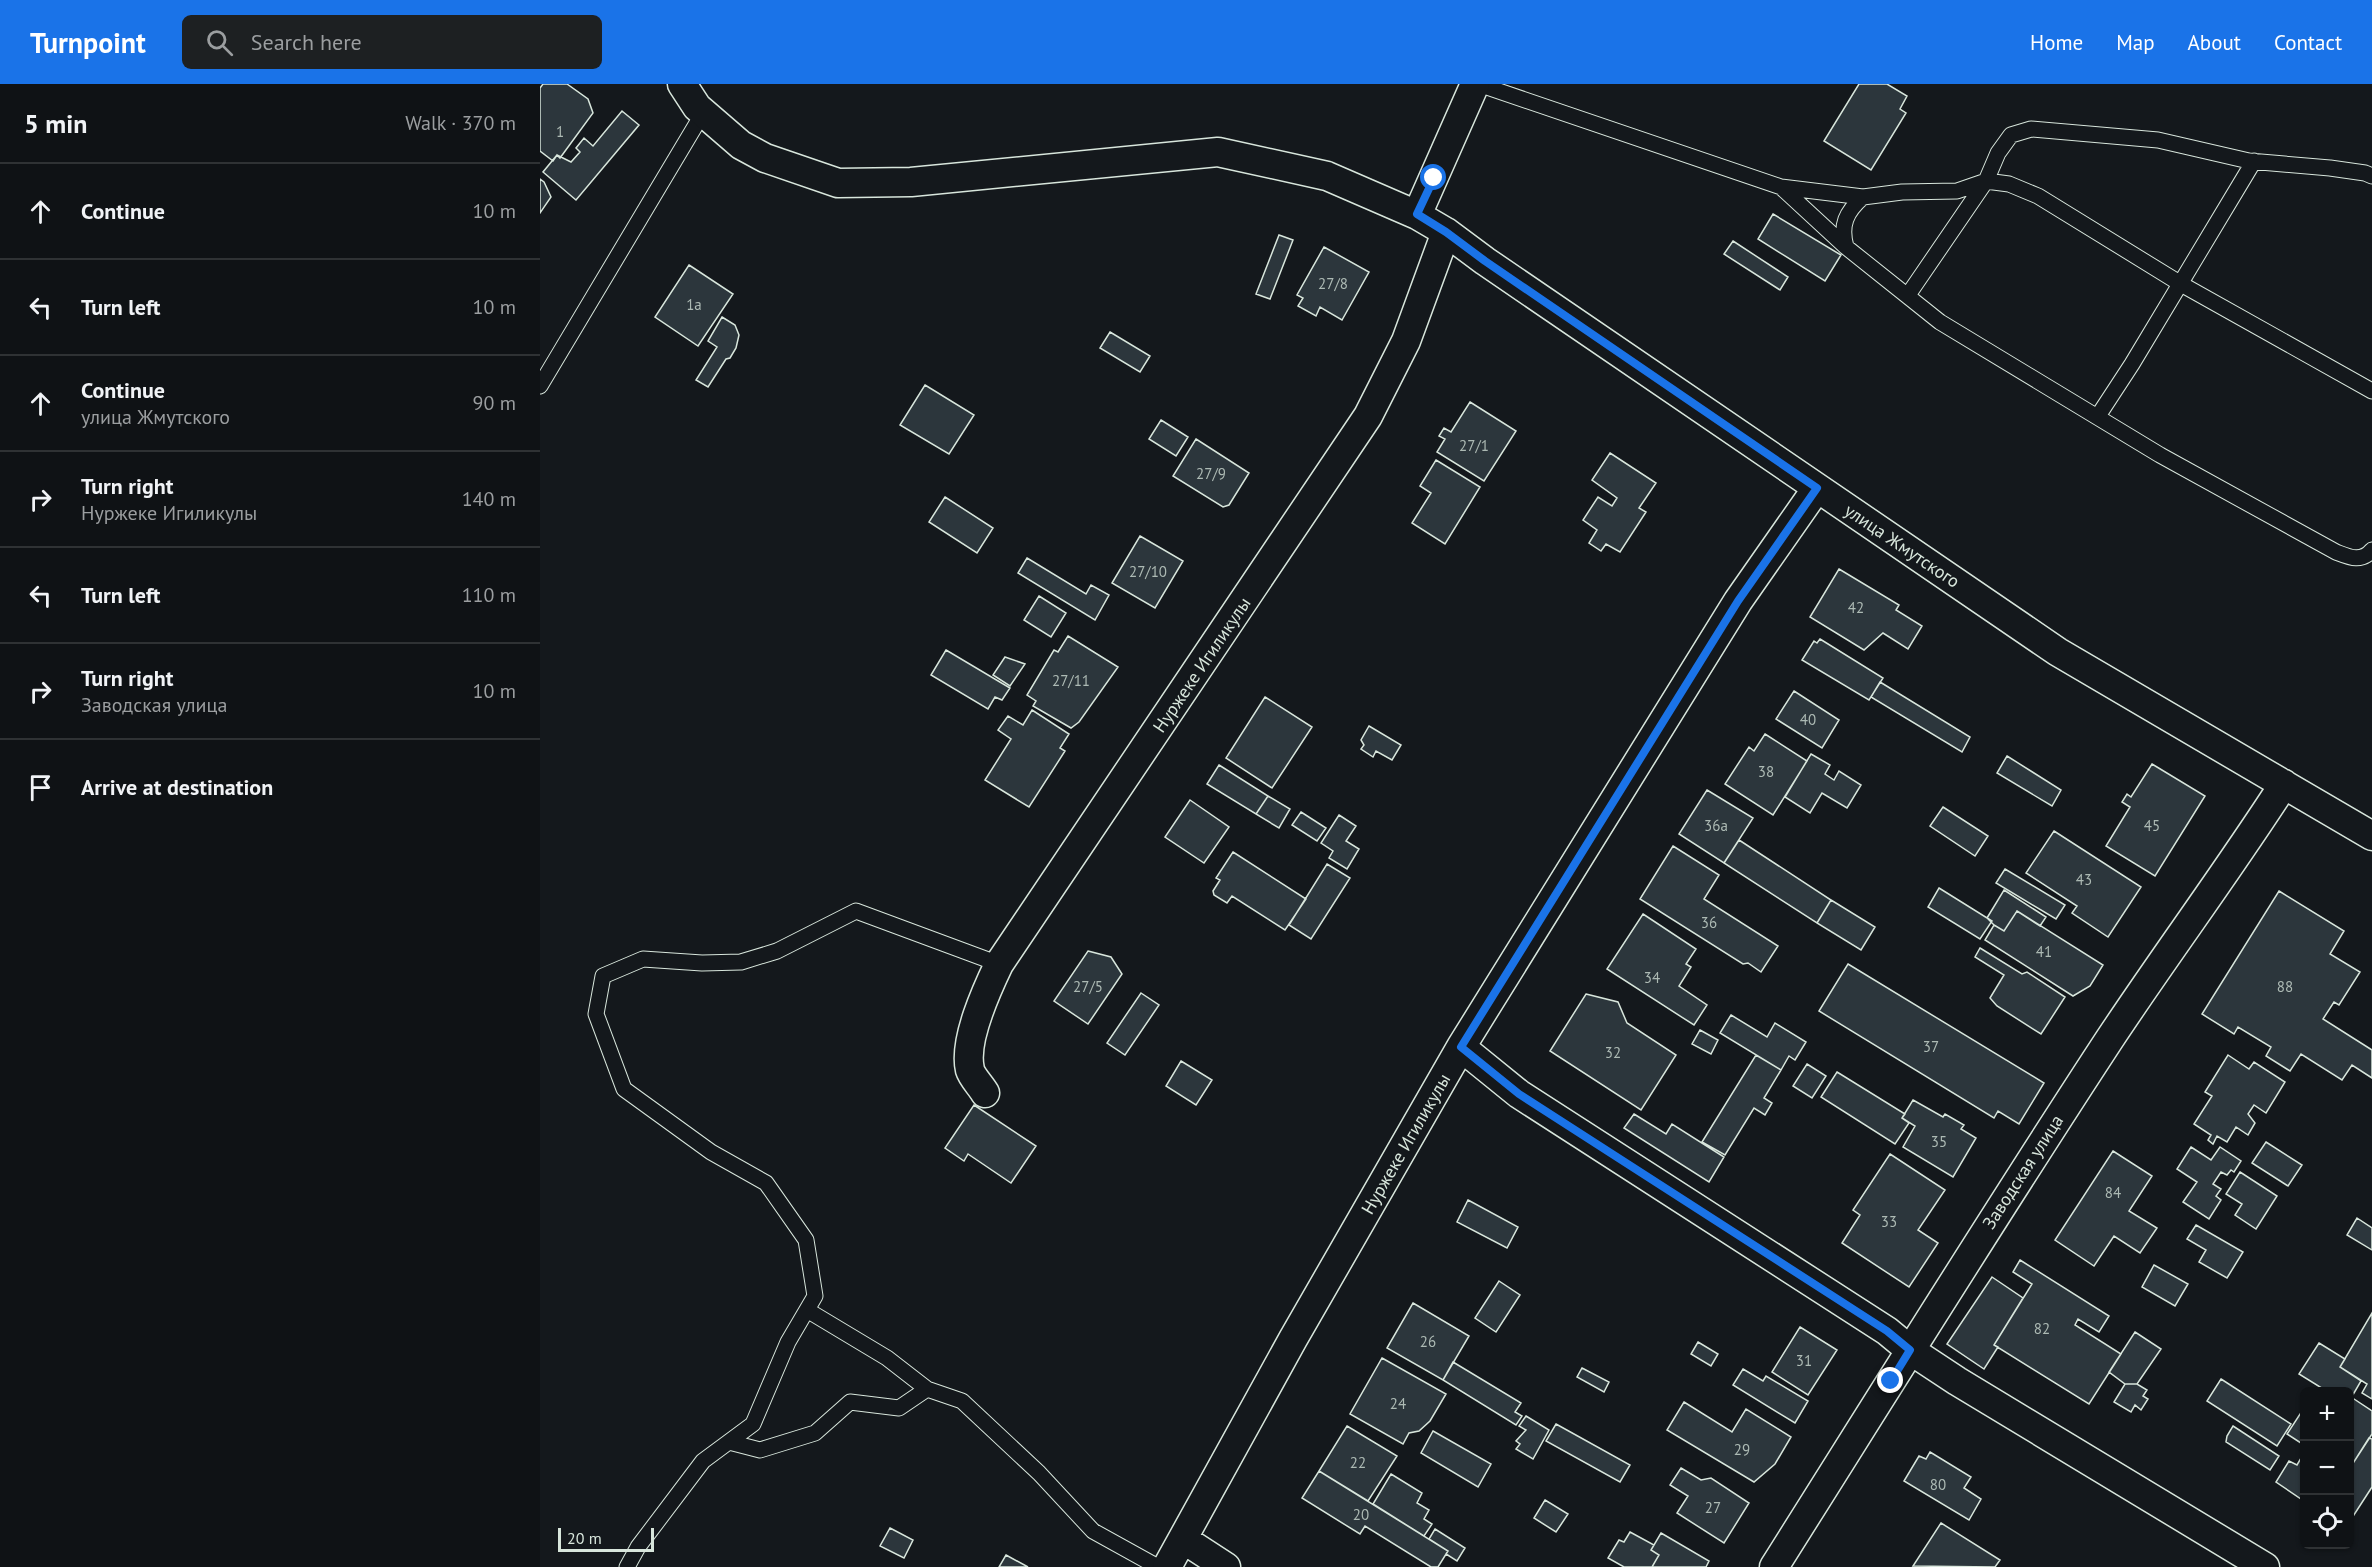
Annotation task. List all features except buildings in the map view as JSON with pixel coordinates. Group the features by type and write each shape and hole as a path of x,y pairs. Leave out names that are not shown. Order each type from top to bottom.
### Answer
{"street":[{"name":"улица Жмутского","path":"682,84 703,113 741,145 765,158 837,183 912,182 1218,152 1327,176 1417,214 2058,652 2372,836"},
{"path":"1417,214 1477,84"},
{"name":"Нуржеке Игиликулы","path":"986,1093 970,1070 970,1043 981,1001 999,964 1368,416 1406,341 1446,232"},
{"name":"Нуржеке Игиликулы","path":"1167,1567 1293,1340 1461,1047 1738,601 1817,488"},
{"name":"Заводская улица","path":"1774,1567 1979,1240 2111,1037 2234,861 2284,784"},
{"path":"1461,1047 1519,1094 1887,1331 1910,1350 1957,1381 2265,1567"},
{"path":"1183,1539 1226,1567"}],"lane":[{"path":"1477,84 1781,187 1863,198 1902,192 1957,191 1986,181 2009,184 2038,196 2181,284 2372,391"},
{"path":"540,386 703,113"},
{"path":"1908,296 1986,181 1998,153 2011,135 2031,129 2158,140 2254,161 2330,168 2372,176"},
{"path":"2098,416 2181,284 2254,161"},
{"path":"1781,187 1846,247 1941,322 2160,455 2336,552 2356,559 2368,555 2372,550"},
{"path":"1846,247 1844,220 1852,207 1863,198"},
{"path":"627,1567 638,1547 703,1461 753,1424 788,1342 815,1296 806,1240 766,1183 711,1152 624,1089 596,1014 603,976 643,959 702,963 741,962 777,951 856,911 999,964"},
{"path":"807,1310 887,1358 927,1389 962,1401 1039,1473 1093,1531 1158,1567"},
{"path":"729,1442 760,1450 814,1432 850,1402 898,1408 927,1389"}],"route":[{"path":"1434,178 1417,214 1817,488 1738,601 1461,1047 1519,1094 1887,1331 1910,1350 1891,1381"}]}
